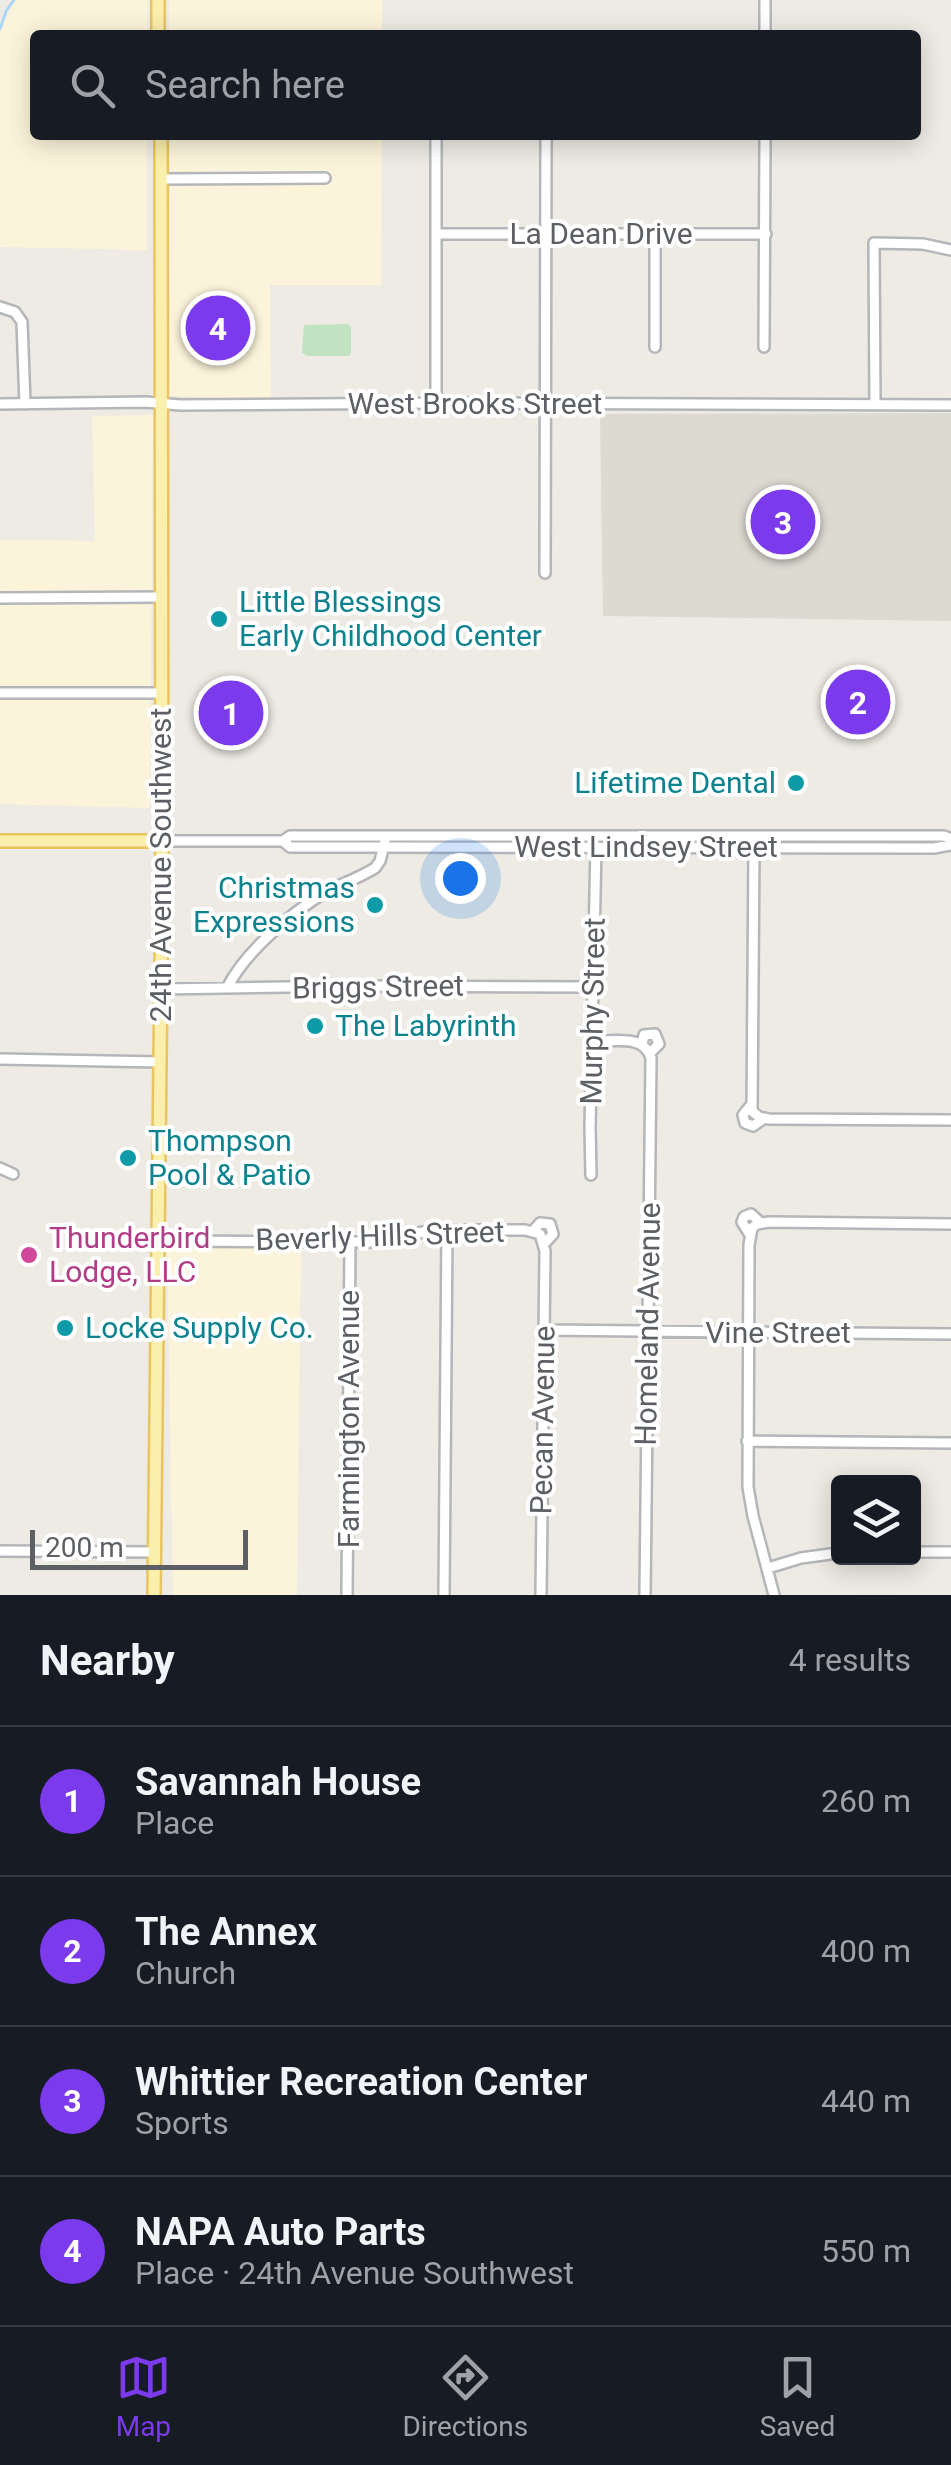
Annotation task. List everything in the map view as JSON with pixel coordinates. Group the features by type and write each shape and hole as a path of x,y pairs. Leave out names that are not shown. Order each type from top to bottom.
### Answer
{"main road":[{"path":"158,0 158,30"},
{"name":"24th Avenue Southwest","path":"154,1595 162,841 161,140"},
{"name":"West Lindsey Street","path":"0,841 162,841"}],"street":[{"path":"765,0 765,30"},
{"path":"436,140 436,403"},
{"path":"545,573 546,140"},
{"path":"764,347 765,140"},
{"path":"162,179 325,178"},
{"name":"La Dean Drive","path":"436,234 766,234"},
{"path":"655,234 655,347"},
{"path":"875,404 874,243 923,244 951,250"},
{"path":"0,306 15,312 22,322 25,404"},
{"name":"West Brooks Street","path":"0,404 951,404"},
{"path":"0,598 162,597"},
{"path":"0,693 162,693"},
{"name":"West Lindsey Street","path":"162,841 283,840 290,836 571,836 601,843 754,848 944,848 951,842 944,836 818,836 601,843 571,847 352,848 290,847 283,840"},
{"path":"352,836 352,848"},
{"path":"228,988 244,962 285,922 322,895 375,868 386,836"},
{"path":"571,836 571,847"},
{"path":"818,836 818,848"},
{"path":"847,836 848,848"},
{"name":"Murphy Street","path":"591,1175 601,843"},
{"path":"754,848 757,1113 951,1120"},
{"name":"Briggs Street","path":"161,989 595,987"},
{"name":"Homeland Avenue","path":"594,1041 642,1044 650,1053 645,1595"},
{"path":"0,1059 160,1062"},
{"path":"0,1168 12,1174"},
{"path":"774,1595 750,1502 747,1441 755,1228 951,1224"},
{"path":"444,1595 447,1230"},
{"name":"Beverly Hills Street","path":"159,1241 378,1242 416,1232 447,1230 539,1237"},
{"name":"Pecan Avenue","path":"539,1237 544,1330 541,1595"},
{"name":"Farmington Avenue","path":"348,1595 350,1242"},
{"name":"Vine Street","path":"544,1330 951,1334"},
{"path":"747,1441 951,1443"},
{"path":"0,1551 154,1552"},
{"path":"921,1552 951,1552"},
{"path":"768,1568 831,1553"}],"shaded area":[{"path":"15,0 148,0 147,30 30,30 30,140 147,140 147,250 0,247 0,32"},
{"path":"169,0 382,0 382,30 169,30"},
{"path":"170,140 382,140 381,285 270,285 271,399 169,396"},
{"path":"951,413 951,621 603,616 600,414"},
{"path":"153,415 150,808 0,804 0,540 95,541 92,416"},
{"path":"301,1243 297,1595 173,1595 167,1244"}],"green space":[{"path":"348,324 349,356 302,353 304,325"}],"waterway":[{"path":"0,29 14,0"}],"place":[{"name":"NAPA Auto Parts","path":"218,328"},
{"name":"Whittier Recreation Center","path":"783,522"},
{"name":"Little Blessings Early Childhood Center","path":"219,619"},
{"name":"The Annex","path":"858,702"},
{"name":"Savannah House","path":"231,713"},
{"name":"Lifetime Dental","path":"796,783"},
{"name":"Christmas Expressions","path":"375,905"},
{"name":"The Labyrinth","path":"315,1026"},
{"name":"Thompson Pool & Patio","path":"128,1158"},
{"name":"Thunderbird Lodge, LLC","path":"29,1255"},
{"name":"Locke Supply Co.","path":"65,1328"}]}
